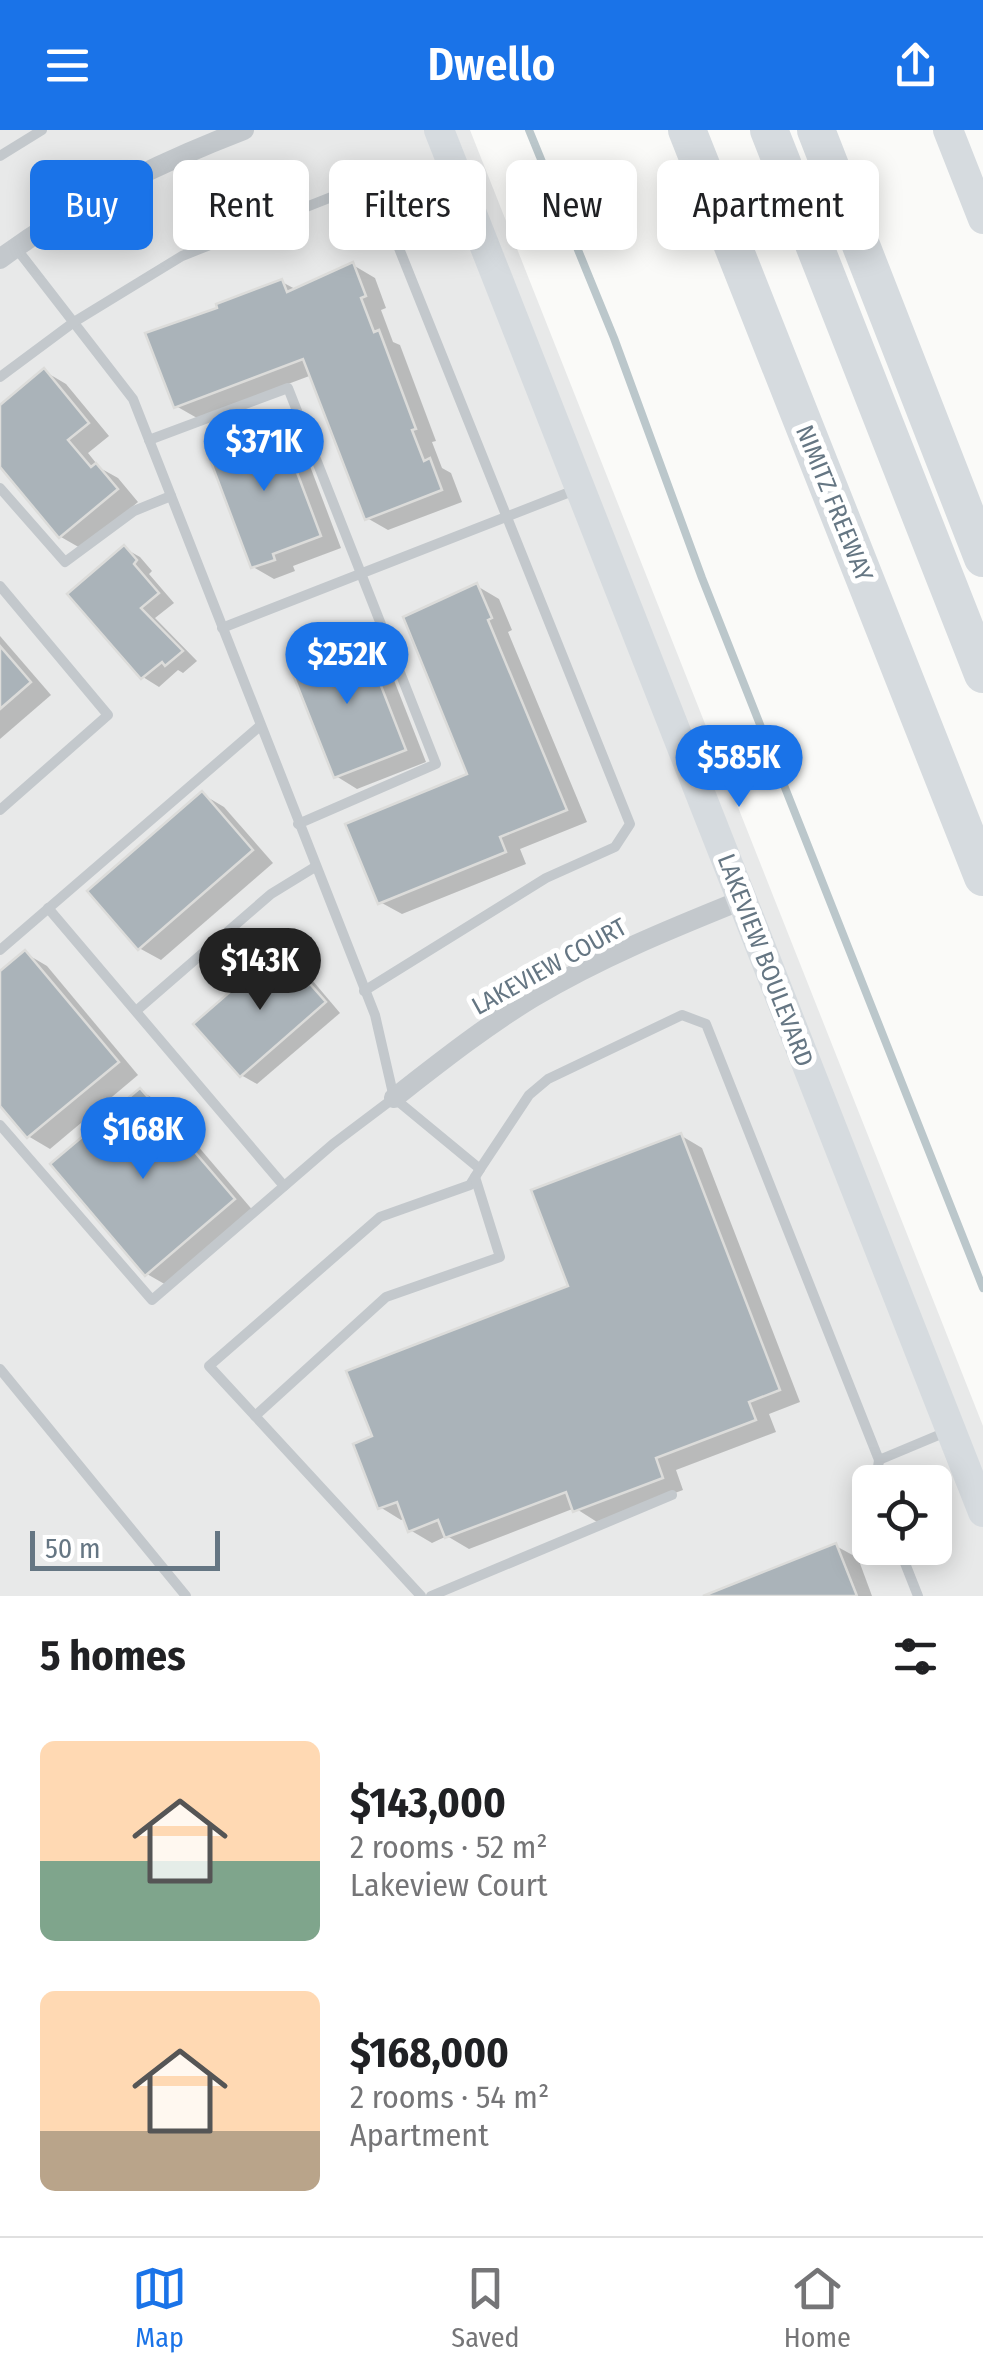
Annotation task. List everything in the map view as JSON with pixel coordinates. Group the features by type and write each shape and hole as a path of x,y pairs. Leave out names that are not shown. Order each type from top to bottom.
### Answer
{"highway":[{"name":"NIMITZ FREEWAY","path":"687,130 983,876"},
{"path":"769,130 983,674"},
{"path":"816,130 983,558"}],"street":[{"path":"8,253 113,189 213,136 244,130"},
{"name":"LAKEVIEW BOULEVARD","path":"439,130 983,1512"},
{"path":"948,130 983,219"},
{"name":"LAKEVIEW COURT","path":"394,1098 531,998 599,961 742,900"}],"lane":[{"path":"0,156 42,130"},
{"path":"0,377 74,322 182,256 372,181 630,824 615,847 546,878 364,991"},
{"path":"8,253 74,322 134,398 375,1016 394,1098 477,1173 500,1258 386,1297 255,1416"},
{"path":"150,440 288,388 436,764 298,824"},
{"path":"0,488 66,562 134,511 171,496"},
{"path":"222,628 580,488"},
{"path":"0,586 108,716 0,810"},
{"path":"0,950 260,726"},
{"path":"136,1011 271,894 314,867"},
{"path":"48,908 284,1186"},
{"path":"420,1596 209,1366 380,1217 470,1185 529,1095 548,1079 682,1016 706,1024 878,1465"},
{"path":"0,1125 152,1300 333,1144 394,1098"},
{"path":"0,1369 179,1593"},
{"path":"878,1460 951,1430"},
{"path":"431,1596 672,1495"},
{"path":"906,1565 918,1596"}],"shaded area":[{"path":"0,130 470,130 482,160 329,160 329,250 486,250 486,170 506,221 506,250 518,250 983,1426 983,1596 0,1596"}],"building":[{"path":"353,262 366,296 361,298 374,332 379,330 424,461 430,458 442,490 365,520 303,359 174,408 145,333 217,308 216,304 282,279 287,292"},
{"path":"44,368 89,423 68,440 91,467 96,463 118,489 59,538 0,467 0,405"},
{"path":"278,422 321,536 273,554 275,560 251,568 206,449"},
{"path":"124,545 137,560 134,564 159,593 141,608 183,651 141,679 67,594"},
{"path":"477,583 492,618 488,620 567,810 500,837 506,852 378,904 345,824 467,774 403,617"},
{"path":"362,637 406,750 334,778 288,662"},
{"path":"0,646 31,682 0,709"},
{"path":"202,791 253,850 138,950 87,891"},
{"path":"279,949 326,1002 240,1077 193,1024"},
{"path":"25,950 119,1062 27,1138 0,1106 0,971"},
{"path":"140,1088 235,1199 145,1276 50,1164"},
{"path":"681,1133 780,1390 749,1402 756,1420 656,1458 663,1478 573,1512 566,1492 445,1538 438,1520 408,1532 397,1502 378,1509 353,1444 372,1436 346,1371 568,1286 531,1190"},
{"path":"836,1543 857,1596 703,1596"}],"waterway":[{"path":"529,130 614,338 702,578 983,1288"}]}
